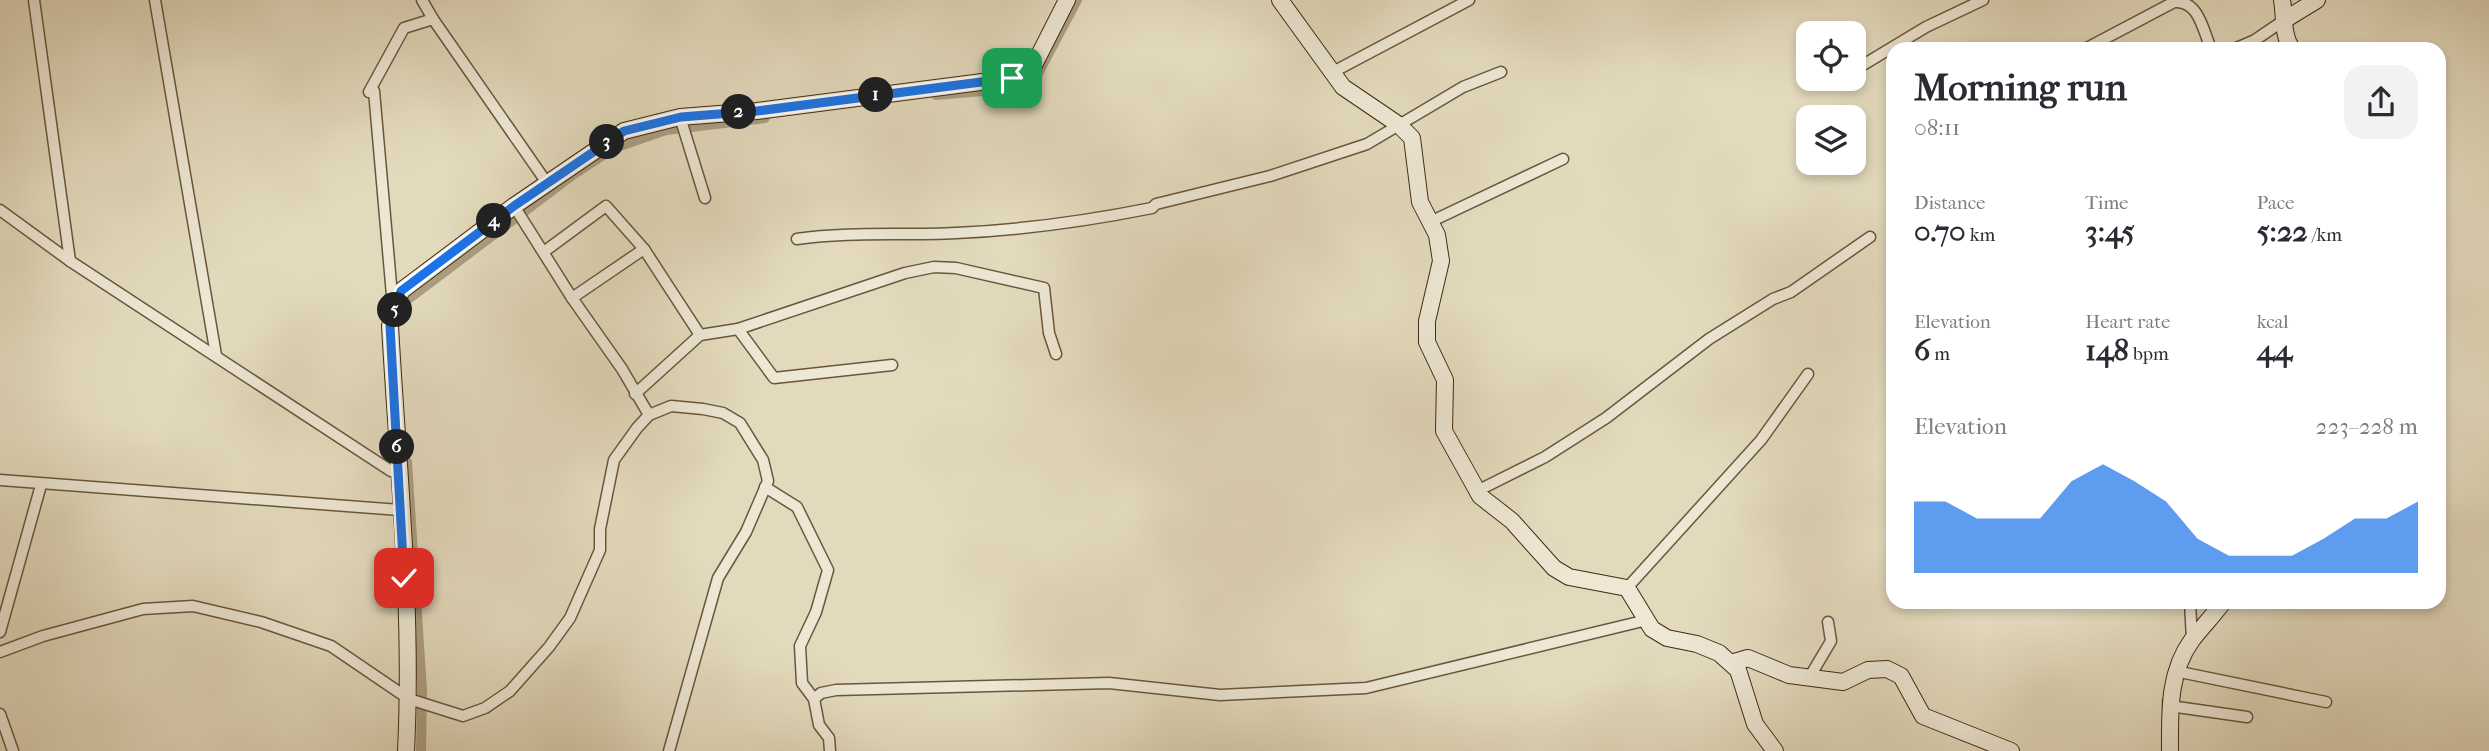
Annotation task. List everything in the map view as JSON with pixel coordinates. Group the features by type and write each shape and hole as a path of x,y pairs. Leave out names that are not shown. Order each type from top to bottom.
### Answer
{"street":[{"path":"34,0 70,261"},
{"path":"155,0 216,355"},
{"path":"422,0 547,183"},
{"path":"406,751 418,702 400,510 390,326 401,291 520,211 547,183 624,131 1020,77 1033,67 1068,0"},
{"path":"1280,0 1333,72 1358,100 1399,125 1412,138 1420,202 1437,235 1441,261 1427,321 1427,342 1445,380 1444,431 1477,491 1512,521 1563,574 1627,588 1652,629 1667,638 1696,644 1719,653 1731,663 1738,670 1744,685 1755,724 1774,751"},
{"path":"1333,72 1469,0"},
{"path":"1901,42 1983,0"},
{"path":"2281,0 2288,42"},
{"path":"2250,42 2316,0"},
{"path":"2098,42 2174,2 2184,1 2195,9 2208,42"},
{"path":"393,313 374,91 369,92 404,28 433,19"},
{"path":"1866,63 1886,51"},
{"path":"797,239 835,233 954,233 1065,225 1152,208 1156,204 1270,176 1367,144 1463,87 1501,72"},
{"path":"682,124 705,198"},
{"path":"1430,222 1563,159"},
{"path":"545,251 606,206 644,248 700,335"},
{"path":"0,210 70,261 391,471 398,472"},
{"path":"520,211 572,298 622,369 649,415"},
{"path":"1477,491 1545,457 1606,418 1709,339 1773,299 1791,292 1870,237"},
{"path":"572,298 644,248"},
{"path":"635,394 700,335 738,329 905,273 934,267 956,268 1044,288 1049,333 1056,354"},
{"path":"738,329 774,377 891,365"},
{"path":"1627,588 1761,440 1808,374"},
{"path":"0,652 43,636 143,609 193,606 261,622 331,646 418,702 463,716 485,708 510,691 549,648 570,618 600,550 600,529 614,460 649,415 671,406 723,413 740,424 751,439 763,460 768,481 746,532 718,578 669,751"},
{"path":"0,480 400,510"},
{"path":"0,632 41,485"},
{"path":"765,487 797,507 828,570 816,612 800,646 802,683 814,699 819,725 829,738 830,751"},
{"path":"2190,609 2192,639"},
{"path":"2170,751 2170,706 2175,671 2192,639 2206,627 2218,609"},
{"path":"814,699 821,693 836,690 1109,683 1220,695 1366,688 1647,620"},
{"path":"1809,678 1831,641 1828,622"},
{"path":"1731,663 1748,658 1789,675 1843,682 1868,670 1887,669 1901,676 1923,716 2011,751"},
{"path":"2175,671 2326,702"},
{"path":"2170,706 2247,717"},
{"path":"0,714 13,751"}],"waterway":[{"path":"936,95 995,90 1034,81 1077,0"},
{"path":"399,311 407,300 574,174 614,148 666,130 765,118"},
{"path":"407,462 422,690 421,751"},
{"path":"2163,699 2163,709"}],"route":[{"path":"404,578 390,326 393,313 401,299 401,291 585,155 624,131 681,117 757,111 1012,78"}]}
